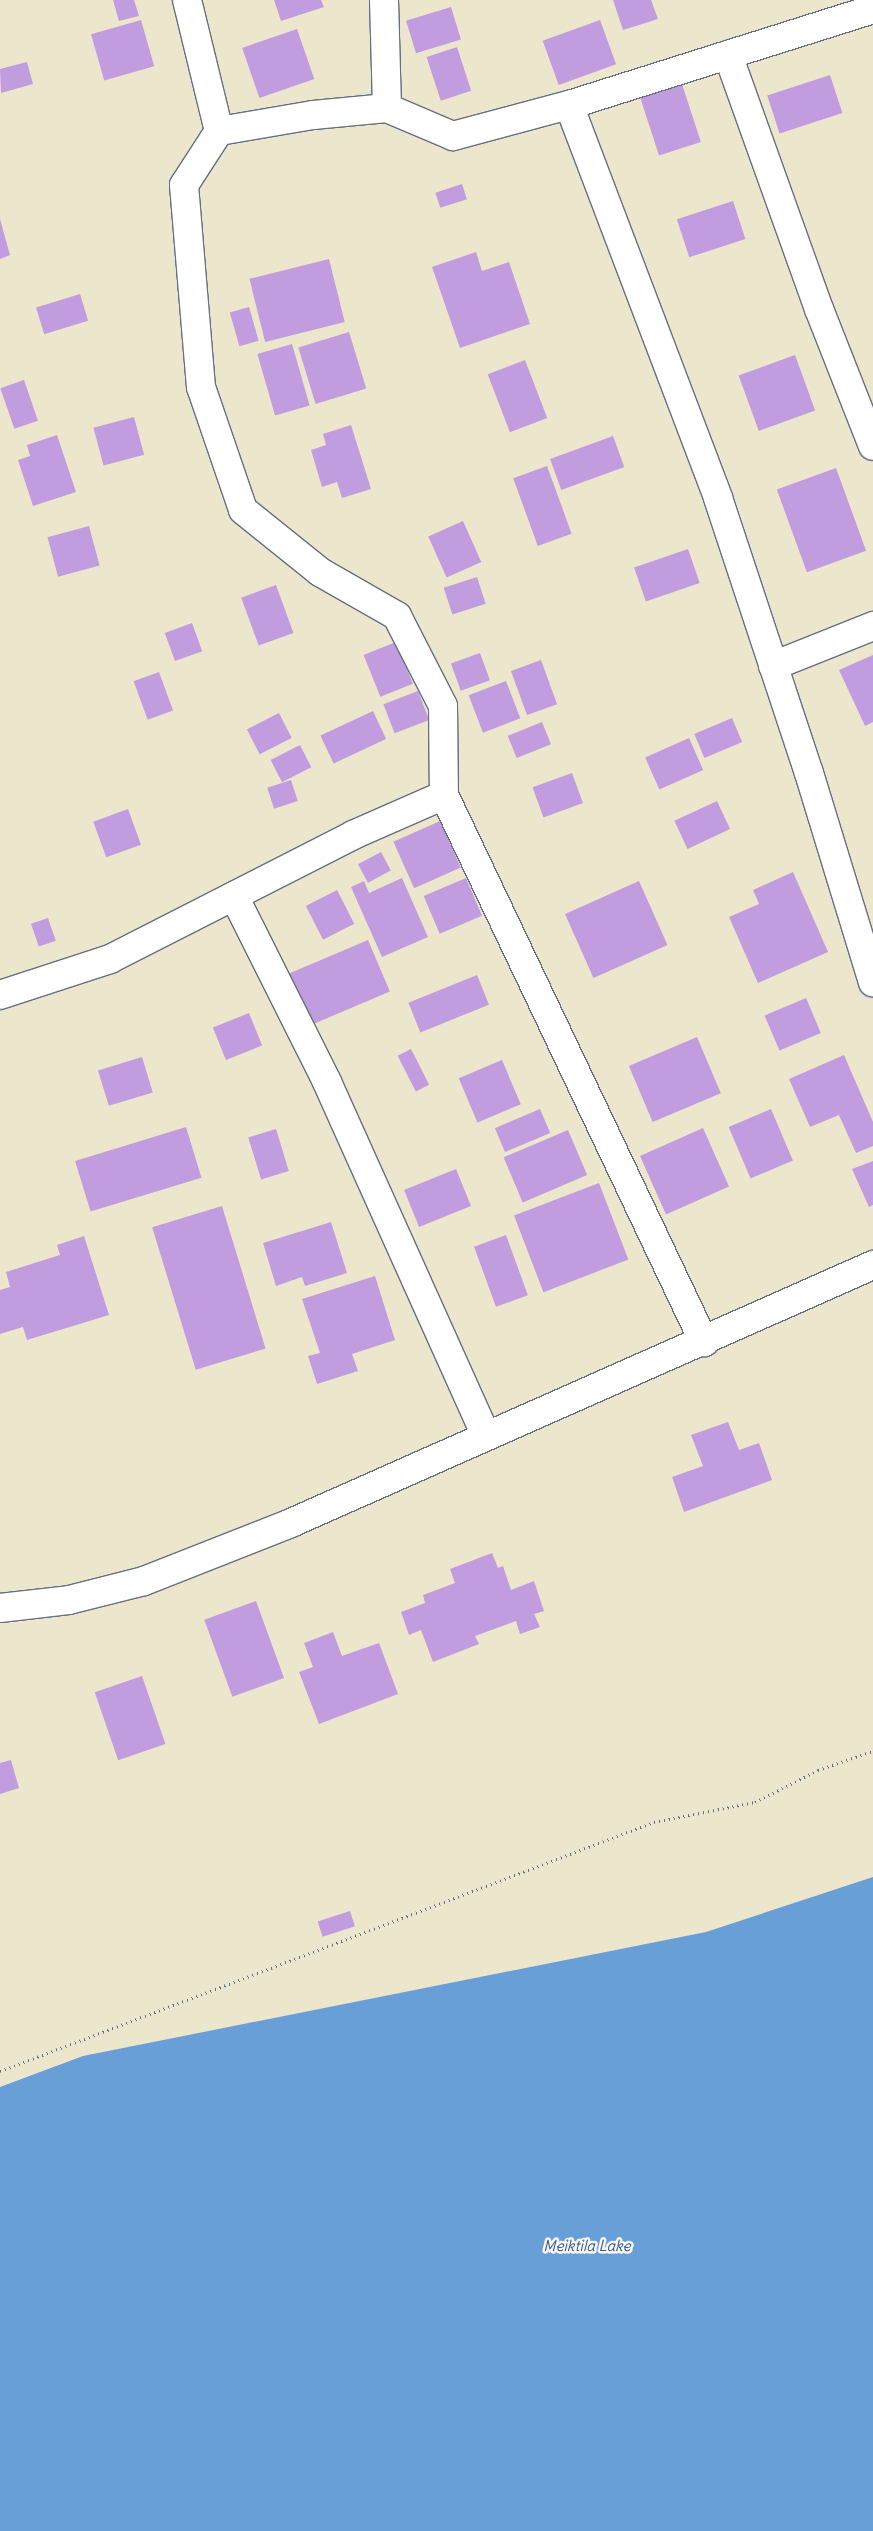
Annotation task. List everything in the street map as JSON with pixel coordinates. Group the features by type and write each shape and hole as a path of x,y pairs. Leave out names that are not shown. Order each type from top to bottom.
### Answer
{"street":[{"path":"187,0 219,131 184,185 200,388 243,510 320,572 397,616 443,706 444,795 704,1342"},
{"path":"384,0 387,108"},
{"path":"219,131 313,115 387,108 453,136 569,105 873,9"},
{"path":"728,55 819,309 873,446"},
{"path":"569,105 718,498 774,666 873,982"},
{"path":"774,666 873,626"},
{"path":"0,995 110,959 353,835 444,795"},
{"path":"234,896 327,1082 486,1436"},
{"path":"0,1608 69,1600 144,1582 291,1523 704,1342 873,1265"}],"path":[{"path":"0,2071 654,1822 755,1802 818,1770 873,1751"}],"water":[{"name":"Meiktila Lake","path":"873,1877 873,2531 0,2531 0,2087 83,2056 706,1932"}],"building":[{"path":"113,0 134,0 139,16 119,21"},
{"path":"274,0 321,0 324,7 281,21"},
{"path":"613,0 651,0 658,19 623,30"},
{"path":"451,7 461,40 416,53 406,21"},
{"path":"141,20 154,66 104,80 91,34"},
{"path":"600,20 616,64 559,85 543,41"},
{"path":"297,29 314,79 259,98 242,48"},
{"path":"457,47 471,91 441,101 427,57"},
{"path":"27,62 33,84 1,93 0,69"},
{"path":"830,75 842,113 780,133 767,95"},
{"path":"682,84 701,142 659,156 640,98"},
{"path":"462,184 467,199 440,208 435,193"},
{"path":"733,201 745,239 689,257 677,219"},
{"path":"0,219 10,255 0,259"},
{"path":"476,252 482,271 509,262 530,324 460,348 432,267"},
{"path":"329,259 345,322 265,342 249,279"},
{"path":"80,294 88,321 44,334 36,307"},
{"path":"249,307 259,341 239,346 230,313"},
{"path":"349,332 366,388 316,404 298,347"},
{"path":"292,344 310,406 275,415 257,354"},
{"path":"795,355 815,410 759,431 739,376"},
{"path":"525,360 547,418 510,432 488,374"},
{"path":"24,380 38,421 14,429 0,388"},
{"path":"134,417 144,455 104,466 93,428"},
{"path":"351,425 371,489 342,498 337,482 322,487 311,450 326,445 323,434"},
{"path":"57,435 76,492 33,506 18,460 30,456 27,445"},
{"path":"613,436 624,467 561,490 550,459"},
{"path":"547,466 572,534 538,546 513,478"},
{"path":"836,468 866,551 807,572 777,490"},
{"path":"463,521 481,562 447,578 428,536"},
{"path":"89,526 100,566 58,577 47,537"},
{"path":"688,549 700,583 646,602 634,568"},
{"path":"477,577 486,604 452,614 444,588"},
{"path":"276,585 293,633 259,646 241,598"},
{"path":"192,623 202,651 175,661 165,633"},
{"path":"396,642 413,684 380,697 364,655"},
{"path":"480,653 490,680 461,691 451,664"},
{"path":"873,655 873,722 865,726 839,670"},
{"path":"541,660 557,704 527,715 511,671"},
{"path":"159,672 173,711 148,720 134,681"},
{"path":"506,681 520,718 483,733 469,695"},
{"path":"418,691 429,720 395,733 383,704"},
{"path":"373,711 386,739 334,764 320,736"},
{"path":"279,713 292,738 260,754 247,729"},
{"path":"732,718 742,742 704,758 694,734"},
{"path":"542,722 551,744 517,758 508,736"},
{"path":"689,738 703,770 659,789 645,758"},
{"path":"300,745 311,767 282,782 271,760"},
{"path":"572,773 583,803 543,817 533,787"},
{"path":"291,780 298,801 274,809 267,788"},
{"path":"717,801 730,829 688,849 674,821"},
{"path":"128,809 141,845 106,857 93,822"},
{"path":"440,821 461,868 414,888 393,842"},
{"path":"381,852 391,871 368,883 358,864"},
{"path":"793,872 828,952 758,983 729,917 759,904 753,890"},
{"path":"402,878 428,937 382,957 351,887 364,881 369,893"},
{"path":"466,878 482,916 440,934 424,896"},
{"path":"639,881 667,945 593,978 565,914"},
{"path":"337,890 354,924 323,940 306,906"},
{"path":"48,918 56,941 39,947 31,924"},
{"path":"368,940 390,992 310,1026 288,974"},
{"path":"477,975 489,1005 420,1032 408,1003"},
{"path":"806,998 821,1033 779,1051 765,1016"},
{"path":"249,1013 262,1045 226,1060 213,1028"},
{"path":"697,1037 721,1093 653,1122 629,1066"},
{"path":"411,1049 429,1085 416,1091 398,1056"},
{"path":"844,1055 873,1122 873,1146 856,1153 839,1115 810,1127 789,1079"},
{"path":"142,1057 153,1092 109,1106 98,1070"},
{"path":"502,1060 521,1104 477,1123 459,1078"},
{"path":"540,1109 550,1133 505,1152 495,1128"},
{"path":"771,1109 793,1161 751,1179 729,1127"},
{"path":"186,1127 201,1178 91,1212 75,1161"},
{"path":"703,1128 729,1186 666,1215 640,1156"},
{"path":"276,1129 289,1171 261,1180 248,1137"},
{"path":"568,1130 587,1175 523,1202 504,1157"},
{"path":"873,1161 873,1205 869,1207 852,1169"},
{"path":"456,1169 471,1206 419,1227 404,1190"},
{"path":"599,1183 628,1260 543,1292 514,1216"},
{"path":"222,1206 266,1348 196,1370 152,1227"},
{"path":"331,1222 347,1273 305,1286 302,1277 276,1286 263,1243"},
{"path":"506,1235 528,1295 496,1307 474,1247"},
{"path":"84,1236 109,1315 27,1340 23,1327 0,1334 0,1290 10,1287 6,1272 60,1255 57,1245"},
{"path":"375,1276 395,1340 352,1354 358,1371 317,1384 308,1356 320,1353 302,1299"},
{"path":"728,1422 739,1450 759,1443 772,1480 684,1512 672,1477 703,1466 691,1435"},
{"path":"492,1553 498,1568 503,1566 511,1590 534,1581 544,1611 534,1614 540,1627 520,1634 516,1621 475,1636 479,1644 433,1662 421,1630 409,1635 401,1612 425,1603 423,1595 455,1583 450,1569"},
{"path":"256,1601 284,1678 232,1697 204,1620"},
{"path":"333,1632 342,1656 379,1643 398,1694 319,1724 299,1672 313,1667 304,1643"},
{"path":"142,1676 165,1744 118,1760 95,1692"},
{"path":"11,1760 19,1788 0,1794 0,1763"},
{"path":"350,1911 355,1926 323,1937 318,1922"}]}
